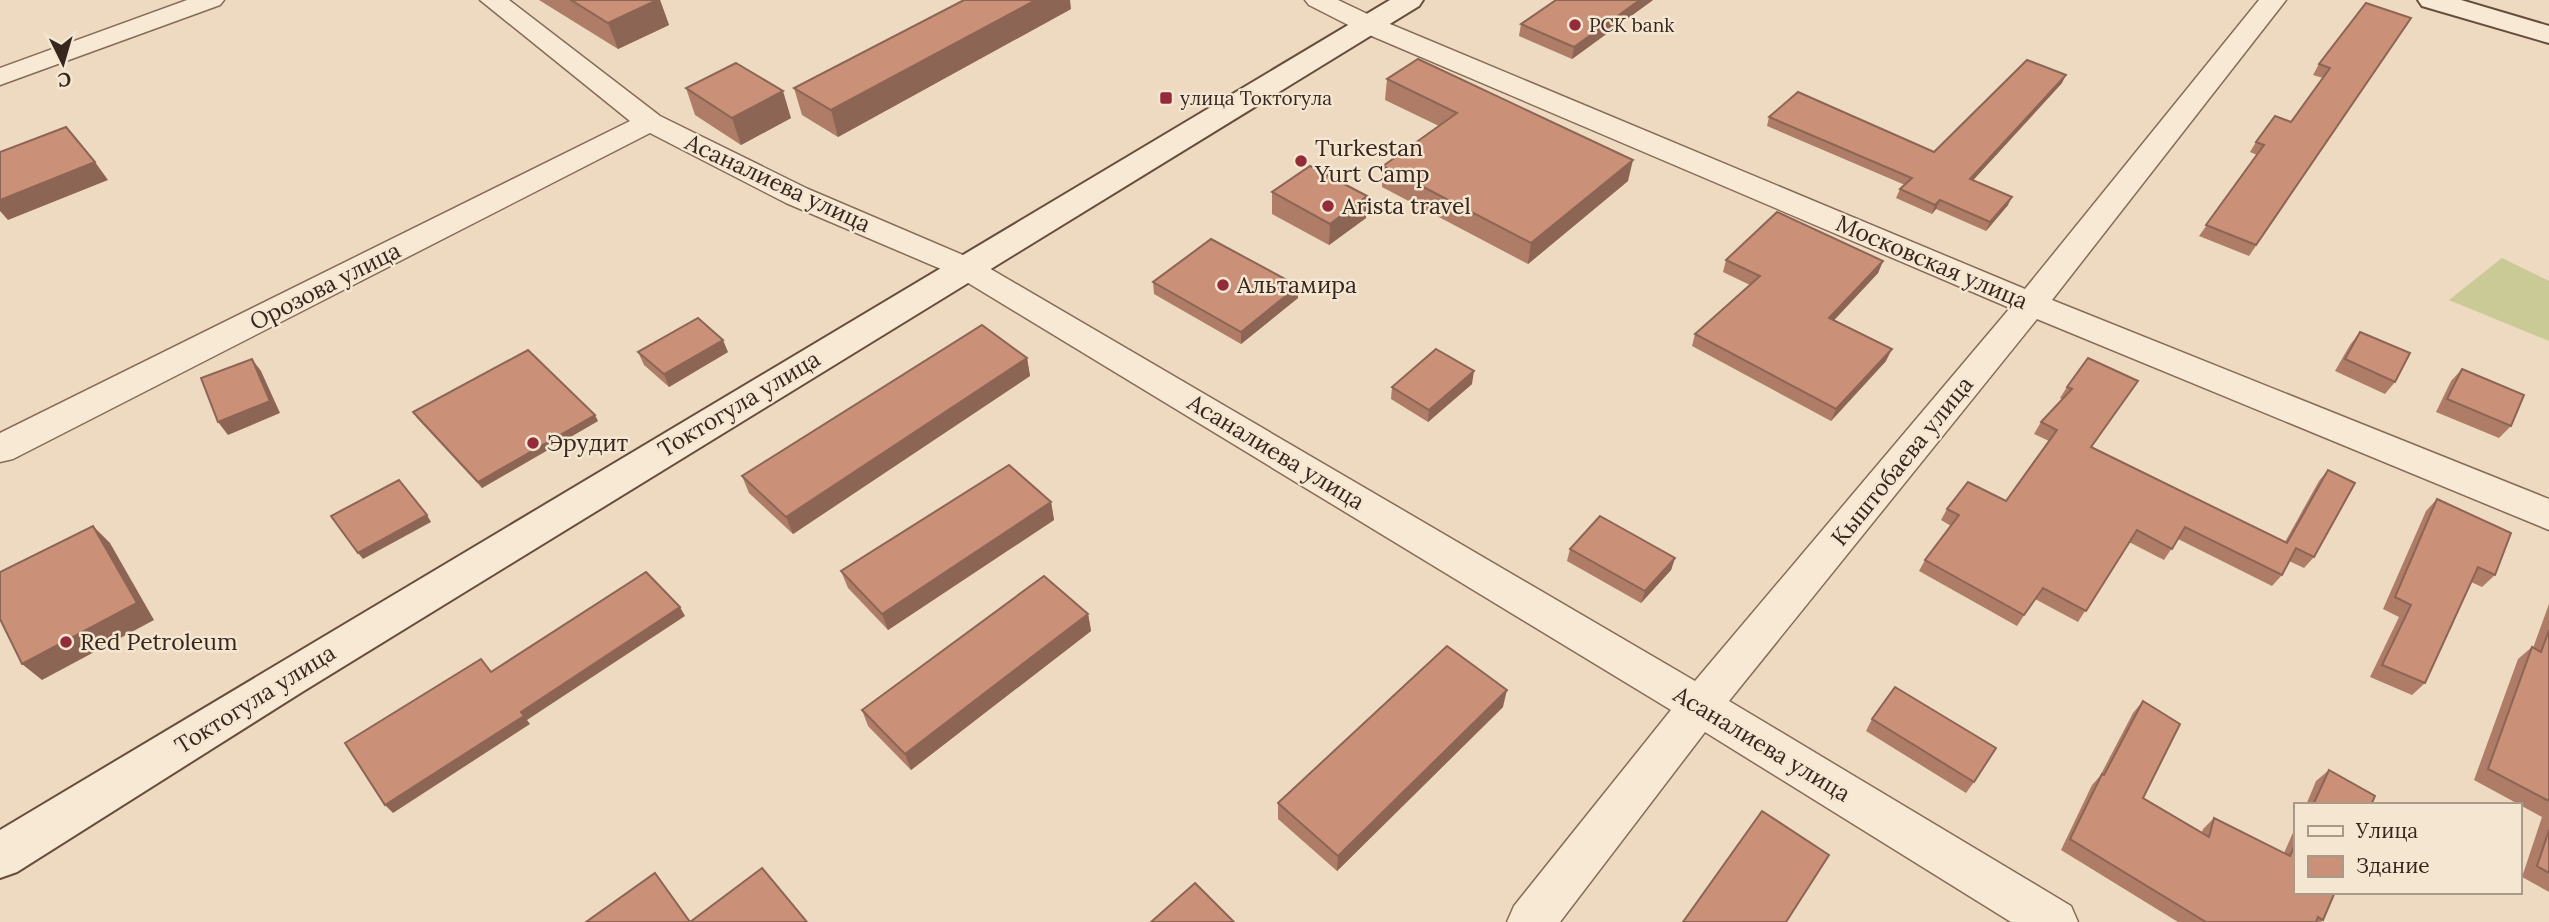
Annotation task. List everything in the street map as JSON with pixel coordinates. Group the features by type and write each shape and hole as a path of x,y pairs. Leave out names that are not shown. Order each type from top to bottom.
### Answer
{"main road":[{"name":"Токтогула улица","path":"0,856 286,679 1409,0"},
{"path":"2432,0 2549,35"}],"street":[{"path":"0,77 211,0"},
{"name":"Асаналиева улица","path":"493,0 650,122 797,196 966,268 1700,706 2053,922"},
{"name":"Московская улица","path":"1318,0 2031,304 2549,515"},
{"name":"Кыштобаева улица","path":"1531,922 1700,706 2031,304 2273,0"},
{"name":"Орозова улица","path":"0,449 650,122"}],"green space":[{"path":"2502,258 2549,281 2549,341 2449,300"}],"building":[{"path":"571,0 657,0 608,23"},
{"path":"964,0 1036,0 831,110 794,88"},
{"path":"1556,0 1640,0 1574,47 1521,24"},
{"path":"2366,3 2411,18 2256,245 2206,225 2264,145 2256,142 2275,116 2291,122 2330,68 2319,64"},
{"path":"1418,59 1633,160 1531,243 1383,166 1457,113 1387,79"},
{"path":"2027,60 2066,75 1970,179 2012,197 1990,222 1940,200 1935,205 1900,189 1912,178 1769,117 1798,92 1934,152"},
{"path":"736,63 783,91 732,118 686,88"},
{"path":"66,127 95,162 0,200 0,152"},
{"path":"1310,166 1367,196 1330,224 1272,192"},
{"path":"1777,212 1883,261 1829,318 1892,349 1836,409 1695,334 1760,276 1726,260"},
{"path":"1211,239 1298,286 1241,332 1153,282"},
{"path":"698,318 723,340 664,374 638,352"},
{"path":"982,325 1027,358 786,517 742,476"},
{"path":"2360,332 2410,353 2395,382 2345,359"},
{"path":"1436,349 1474,371 1429,410 1392,387"},
{"path":"528,350 595,415 478,482 413,412"},
{"path":"2088,358 2138,381 2091,447 2287,543 2328,470 2355,483 2314,557 2296,548 2282,575 2185,527 2172,549 2137,530 2086,611 2043,588 2024,615 1925,560 1959,515 1947,509 1968,482 2006,501 2057,430 2041,422 2072,389 2067,387"},
{"path":"252,359 270,401 218,422 201,378"},
{"path":"2462,369 2524,395 2511,426 2447,399"},
{"path":"1009,465 1051,502 882,614 841,571"},
{"path":"399,480 427,515 358,553 331,516"},
{"path":"2437,499 2511,533 2495,575 2478,567 2425,683 2382,665 2411,605 2395,597"},
{"path":"1600,516 1675,558 1645,591 1570,549"},
{"path":"93,526 137,603 22,664 0,619 0,572"},
{"path":"646,572 680,607 521,712 524,716 385,805 345,743 481,659 491,672"},
{"path":"1044,576 1088,614 905,754 862,710"},
{"path":"2549,630 2549,801 2488,769 2532,647 2541,652"},
{"path":"1447,646 1507,690 1338,856 1278,803"},
{"path":"1895,687 1996,748 1974,782 1872,719"},
{"path":"2143,701 2180,724 2143,798 2209,837 2214,818 2290,856 2294,847 2294,894 2334,894 2323,920 2318,917 2316,922 2206,922 2070,839 2102,774 2104,775"},
{"path":"2329,770 2375,796 2372,803 2314,803"},
{"path":"1762,811 1829,855 1786,922 1683,922"},
{"path":"2549,830 2549,873 2537,866"},
{"path":"762,868 807,922 690,922"},
{"path":"655,873 690,922 586,922"},
{"path":"1195,883 1234,922 1151,922"}],"place":[{"name":"PCK bank","path":"1575,25"},
{"name":"улица Токтогула","path":"1166,98"},
{"name":"Turkestan Yurt Camp","path":"1301,161"},
{"name":"Arista travel","path":"1328,206"},
{"name":"Альтамира","path":"1223,285"},
{"name":"Эрудит","path":"533,443"},
{"name":"Red Petroleum","path":"66,642"}]}
